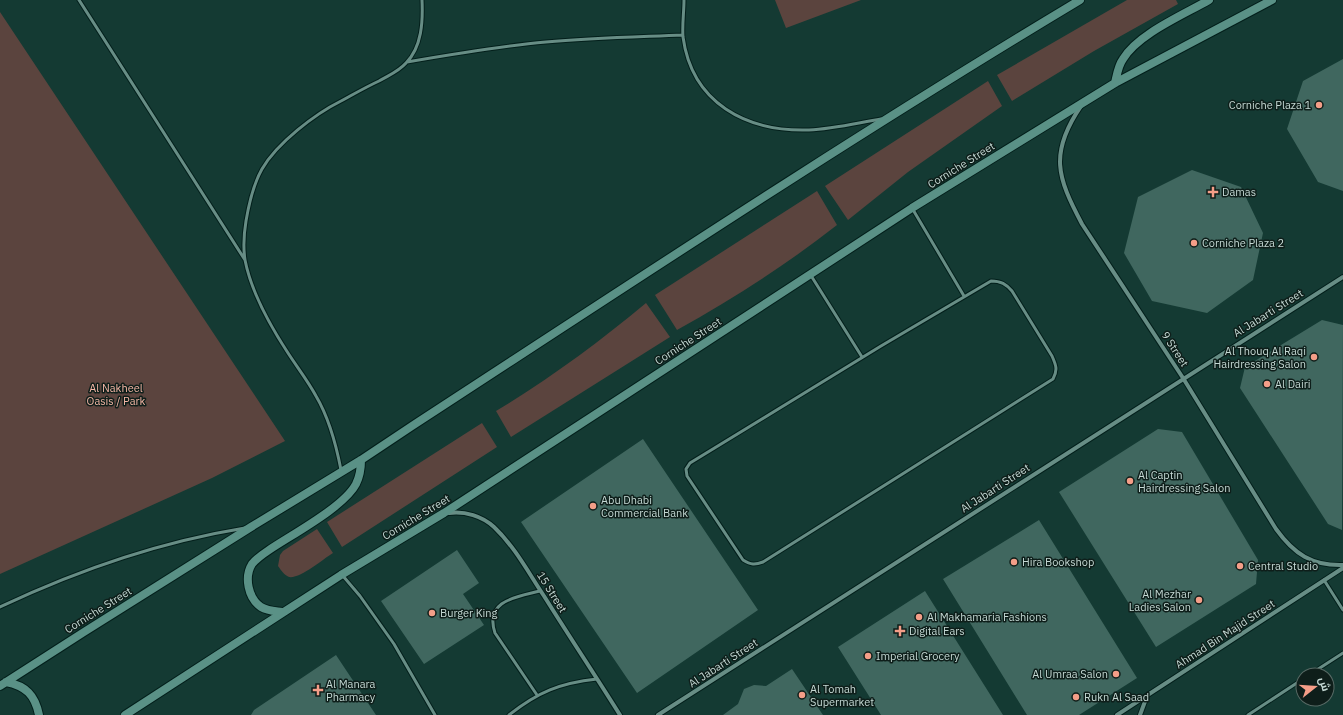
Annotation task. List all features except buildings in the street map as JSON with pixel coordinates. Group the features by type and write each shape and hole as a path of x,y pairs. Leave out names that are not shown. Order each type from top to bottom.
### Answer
{"main road":[{"name":"Corniche Street","path":"3,684 251,527 361,460 887,118 1080,0"},
{"path":"1115,83 1117,71 1122,60 1129,50 1140,40 1209,0"},
{"name":"Corniche Street","path":"125,715 199,668 282,612 444,513 912,208 1115,83 1272,0"},
{"path":"282,612 271,611 260,606 253,598 248,587 248,576 252,565 259,557 334,507 347,496 355,485 360,472 361,460"},
{"path":"3,684 16,684 29,693 37,706 39,715"}],"street":[{"name":"9 Street","path":"1083,103 1070,122 1062,140 1059,159 1062,180 1082,224 1183,378 1286,543 1299,554 1314,562 1330,566 1343,566"},
{"name":"Al Jabarti Street","path":"658,715 1343,277"},
{"name":"15 Street","path":"444,513 458,512 470,514 483,519 493,526 515,551 620,715"},
{"name":"Ahmad Bin Majid Street","path":"1117,715 1324,580 1343,566"},
{"path":"1140,715 1147,696"}],"lane":[{"path":"79,0 245,260 263,308 275,331 317,397 328,421 342,471"},
{"path":"245,260 244,235 247,213 253,190 262,168 290,137 322,112 395,73 407,62 415,50 420,36 422,0"},
{"path":"684,0 683,35 687,57 694,73 703,88 714,101 736,115 759,125 784,130 809,130 887,118"},
{"path":"407,62 476,50 545,42 614,37 683,35"},
{"path":"912,208 964,296"},
{"path":"810,274 862,357"},
{"path":"991,281 999,281 1006,285 1012,291 1056,364 1057,372 1053,379 763,562 757,565 749,564 743,560 690,482 686,469 690,463 964,296 991,281"},
{"path":"0,607 55,582 130,555 194,537 251,527"},
{"path":"341,575 360,596 394,644 434,715"},
{"path":"1324,580 1343,610"},
{"path":"537,695 495,633 492,624 493,615 504,601 540,591"},
{"path":"1322,667 1343,653"},
{"path":"509,715 537,695 557,686 576,681 597,679"},
{"path":"1248,715 1295,684"}],"green space":[{"path":"775,0 861,0 786,28"},
{"path":"1127,0 1176,0 1178,4 1094,51 1012,101 997,75"},
{"name":"Al Nakheel Oasis / Park","path":"0,12 285,441 212,478 0,574"},
{"path":"988,81 1002,106 908,172 848,220 825,186"},
{"path":"817,191 837,225 759,281 677,330 655,295"},
{"path":"646,303 670,337 511,437 496,411 573,360"},
{"path":"482,423 497,447 342,547 327,522"},
{"path":"317,529 333,553 299,575 294,577 287,576 278,566 280,555 283,551"}],"place":[{"name":"Corniche Plaza 1","path":"1319,105"},
{"name":"Damas","path":"1213,192"},
{"name":"Corniche Plaza 2","path":"1194,243"},
{"name":"Al Thouq Al Raqi Hairdressing Salon","path":"1314,357"},
{"name":"Al Dairi","path":"1267,384"},
{"name":"Al Captin Hairdressing Salon","path":"1130,481"},
{"name":"Abu Dhabi Commercial Bank","path":"593,506"},
{"name":"Hira Bookshop","path":"1014,562"},
{"name":"Central Studio","path":"1240,566"},
{"name":"Al Mezhar Ladies Salon","path":"1199,600"},
{"name":"Burger King","path":"432,613"},
{"name":"Al Makhamaria Fashions","path":"919,617"},
{"name":"Digital Ears","path":"900,631"},
{"name":"Imperial Grocery","path":"868,656"},
{"name":"Al Umraa Salon","path":"1116,674"},
{"name":"Al Manara Pharmacy","path":"318,690"},
{"name":"Al Tomah Supermarket","path":"802,695"},
{"name":"Rukn Al Saad","path":"1076,697"}]}
